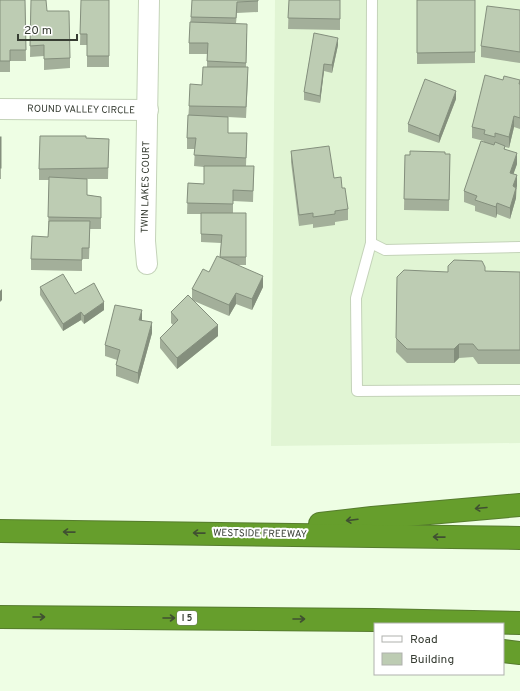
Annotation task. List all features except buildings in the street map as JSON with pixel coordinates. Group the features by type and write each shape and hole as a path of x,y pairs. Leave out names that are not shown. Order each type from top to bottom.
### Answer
{"highway":[{"path":"238,534 372,518 520,505"},
{"name":"WESTSIDE FREEWAY","path":"0,531 520,538"},
{"name":"I 5","path":"0,617 520,623"},
{"path":"504,651 520,653"}],"street":[{"name":"ROUND VALLEY CIRCLE","path":"0,109 148,110 149,0"},
{"name":"TWIN LAKES COURT","path":"146,264 145,241 148,110"}],"lane":[{"path":"372,0 371,243 356,298 357,391 520,390"},
{"path":"371,243 385,250 520,247"}],"shaded area":[{"path":"275,0 520,0 520,443 271,446"}]}
